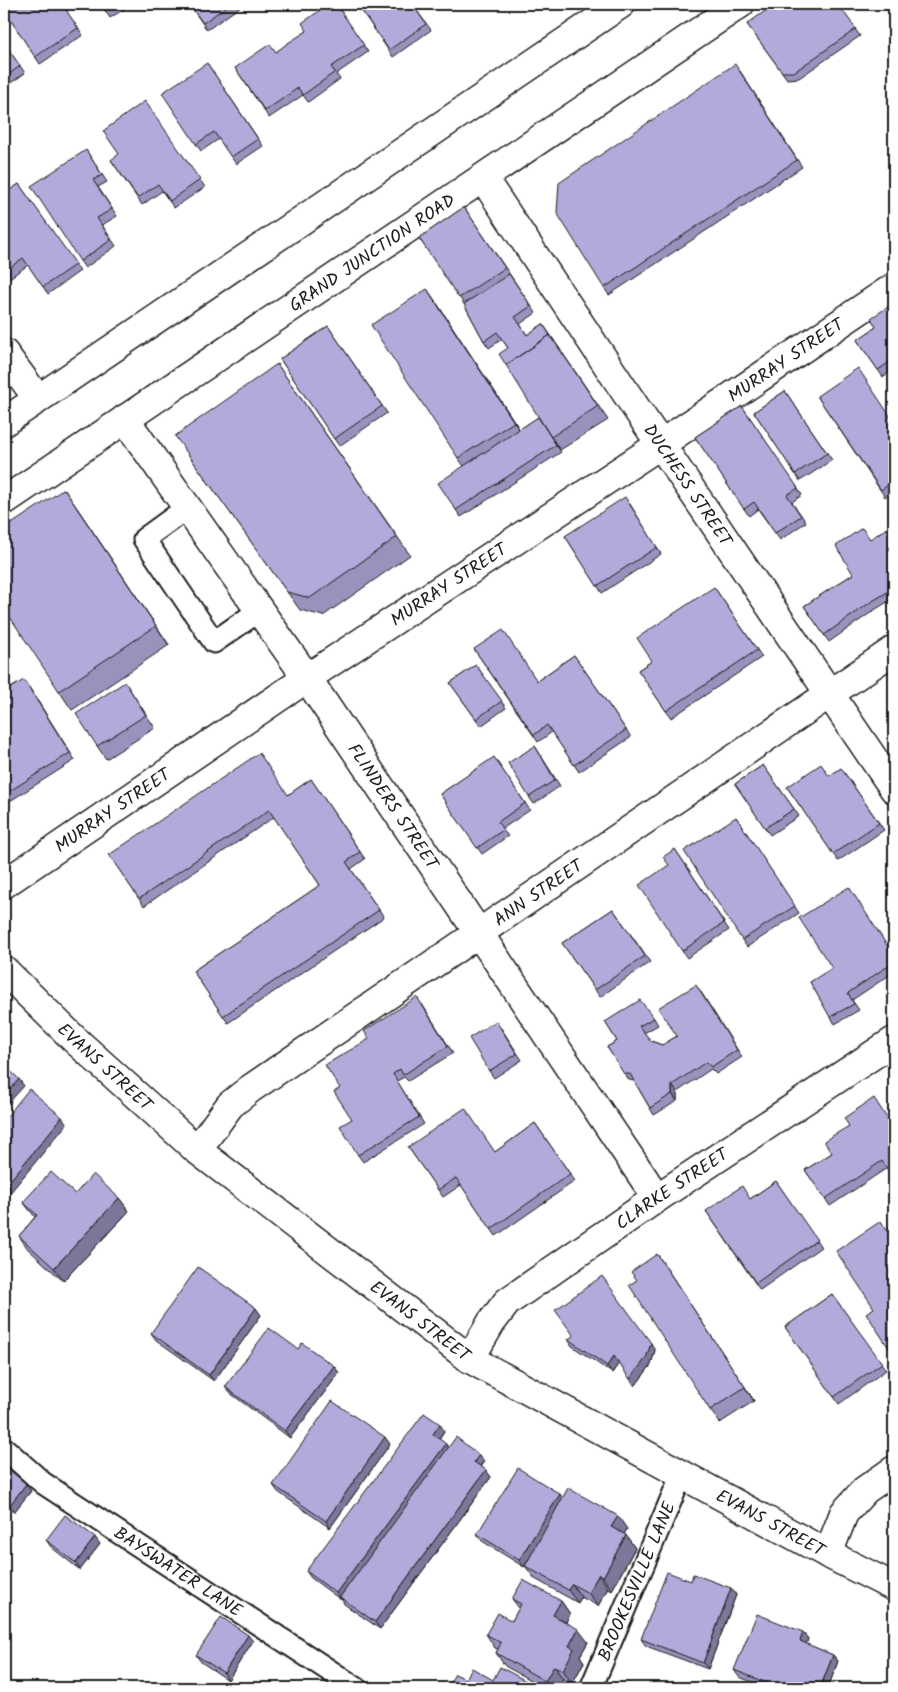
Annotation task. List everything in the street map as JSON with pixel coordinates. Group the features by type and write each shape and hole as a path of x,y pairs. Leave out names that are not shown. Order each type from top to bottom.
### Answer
{"main road":[{"path":"4,422 621,4"},
{"name":"GRAND JUNCTION ROAD","path":"4,501 740,4"},
{"name":"DUCHESS STREET","path":"483,178 894,789"},
{"name":"MURRAY STREET","path":"4,884 307,678 661,444 894,286"},
{"path":"4,353 38,399"},
{"name":"FLINDERS STREET","path":"125,419 307,678 657,1198"},
{"name":"ANN STREET","path":"197,1150 230,1105 250,1089 894,650"},
{"name":"EVANS STREET","path":"4,970 73,1038 197,1150 470,1359 828,1554 894,1587"},
{"name":"CLARKE STREET","path":"470,1359 491,1323 507,1302 657,1198 894,1041"},
{"path":"828,1554 844,1513 865,1490 894,1470"}],"lane":[{"path":"188,507 144,539 214,642 260,610"},
{"name":"BAYSWATER LANE","path":"4,1448 43,1483 356,1688"},
{"name":"BROOKESVILLE LANE","path":"591,1688 682,1474"}],"building":[{"path":"4,4 62,4 78,28 35,57 4,10"},
{"path":"101,4 116,4 105,11"},
{"path":"189,4 230,4 203,23"},
{"path":"329,4 336,4 364,45 331,67 335,72 303,95 298,88 265,111 235,68 270,44 276,52 307,31 302,23"},
{"path":"357,4 412,4 426,24 389,50"},
{"path":"775,4 838,4 856,29 794,72 782,72 747,24"},
{"path":"4,43 20,66 4,78"},
{"path":"207,63 258,139 231,157 214,132 196,144 162,93"},
{"path":"735,64 797,160 604,288 557,213 559,183"},
{"path":"145,101 200,180 170,201 158,184 138,198 111,160 119,154 103,131"},
{"path":"86,150 102,175 93,180 112,209 97,218 111,240 80,261 31,186"},
{"path":"19,184 76,264 43,287 23,258 4,272 4,194"},
{"path":"464,207 505,268 459,298 419,238"},
{"path":"509,274 531,306 515,317 527,335 543,324 550,335 506,365 499,354 508,348 497,332 484,341 464,304"},
{"path":"427,289 514,422 458,458 371,325"},
{"path":"894,303 894,359 878,370 857,340 876,327 871,318"},
{"path":"328,326 382,406 334,439 280,359"},
{"path":"550,335 598,406 551,437 506,365"},
{"path":"277,364 397,537 310,598 287,592 175,436"},
{"path":"858,368 894,422 894,481 881,490 817,396"},
{"path":"785,391 827,453 795,474 754,412"},
{"path":"742,406 798,488 787,495 801,516 775,533 754,502 744,509 695,437"},
{"path":"538,417 556,445 456,510 438,483"},
{"path":"64,489 156,626 59,691 4,608 4,529"},
{"path":"625,497 657,547 597,586 565,536"},
{"path":"862,528 870,539 887,528 894,540 894,588 824,635 804,606 853,574 836,546"},
{"path":"714,587 757,650 666,711 638,670 652,661 637,638"},
{"path":"503,630 537,681 574,655 626,730 574,765 547,725 534,735 474,649"},
{"path":"476,665 502,701 476,719 450,683"},
{"path":"24,680 70,753 5,794 4,685 7,690"},
{"path":"125,682 146,715 97,746 76,714"},
{"path":"535,746 555,780 529,797 508,763"},
{"path":"259,753 288,795 311,779 360,852 346,862 379,910 223,1016 193,971 320,885 269,810 139,899 109,855"},
{"path":"494,757 525,803 498,822 503,830 477,848 440,794"},
{"path":"821,764 829,776 841,768 879,823 833,854 787,787"},
{"path":"763,765 794,809 765,828 735,784"},
{"path":"736,817 795,906 742,940 684,851"},
{"path":"675,849 724,923 682,951 639,885 669,865 663,857"},
{"path":"849,887 894,956 894,962 848,993 854,1004 830,1017 810,982 832,968 799,918"},
{"path":"613,909 645,956 595,990 562,943"},
{"path":"696,985 737,1050 711,1067 706,1062 672,1085 672,1094 650,1108 630,1074 624,1074 607,1047 617,1041 605,1022 640,1000 654,1018 639,1026 651,1041 662,1045 677,1036 658,1008"},
{"path":"417,997 448,1046 403,1075 400,1069 393,1074 419,1117 358,1155 340,1126 352,1119 334,1092 340,1088 325,1065 369,1039 364,1031"},
{"path":"496,1021 517,1054 489,1071 469,1038"},
{"path":"4,1065 19,1079 4,1096"},
{"path":"29,1089 62,1117 4,1188 4,1120"},
{"path":"874,1098 894,1129 894,1179 882,1161 825,1199 805,1170 832,1153 824,1141 849,1126 844,1118"},
{"path":"465,1108 495,1152 535,1123 570,1174 491,1229 456,1178 438,1190 408,1147"},
{"path":"51,1172 75,1194 93,1174 119,1198 54,1268 19,1236 37,1215 23,1202"},
{"path":"776,1181 817,1240 756,1283 706,1211 742,1186 750,1199"},
{"path":"881,1221 894,1242 894,1351 892,1353 866,1313 874,1308 836,1251"},
{"path":"894,1223 894,1236 888,1227"},
{"path":"657,1254 745,1387 710,1410 629,1285 637,1280 631,1272"},
{"path":"198,1267 256,1308 209,1375 151,1333"},
{"path":"602,1276 651,1343 646,1358 630,1379 614,1356 607,1366 568,1339 574,1336 555,1310"},
{"path":"832,1294 882,1363 834,1397 785,1327"},
{"path":"269,1328 298,1349 302,1343 334,1366 285,1431 225,1387"},
{"path":"332,1401 385,1437 326,1521 273,1485"},
{"path":"424,1413 440,1424 433,1434 446,1444 336,1593 306,1571"},
{"path":"456,1437 479,1455 474,1462 486,1470 375,1622 340,1597"},
{"path":"4,1465 26,1484 10,1505 4,1500"},
{"path":"518,1468 560,1494 519,1560 477,1534"},
{"path":"568,1488 618,1516 611,1527 626,1535 603,1577 599,1574 588,1593 572,1584 568,1590 525,1566"},
{"path":"65,1515 95,1537 76,1563 46,1540"},
{"path":"667,1572 691,1581 693,1574 731,1588 703,1663 641,1639"},
{"path":"523,1580 561,1601 553,1615 578,1629 569,1646 574,1649 563,1670 554,1666 545,1681 496,1653 501,1643 486,1634 498,1613 512,1621 521,1604 512,1599"},
{"path":"757,1614 803,1632 800,1641 833,1655 820,1688 780,1688 734,1670"},
{"path":"221,1617 248,1635 224,1673 196,1655"},
{"path":"500,1667 539,1688 447,1688 455,1674 466,1679 472,1668 493,1680"}]}
